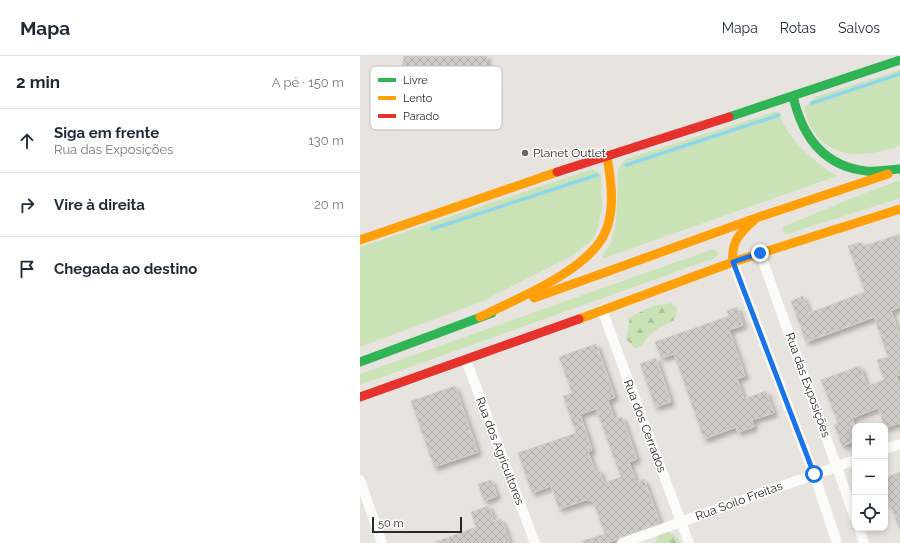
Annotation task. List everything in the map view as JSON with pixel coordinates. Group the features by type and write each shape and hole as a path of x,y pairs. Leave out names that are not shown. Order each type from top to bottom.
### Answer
{"main road":[{"path":"360,240 607,156 900,60"},
{"path":"793,96 800,123 811,141 827,156 846,166 867,171 900,169"},
{"path":"480,317 557,278 584,259 596,248 608,222 611,203 610,177 607,156"},
{"path":"360,362 480,317 756,218 900,169"},
{"path":"360,397 466,360 733,262 900,209"},
{"path":"733,262 733,244 756,218"}],"street":[{"path":"874,69 877,56"},
{"name":"Rua das Exposições","path":"760,253 852,510"},
{"path":"733,262 814,474 837,543"},
{"name":"Rua dos Cerrados","path":"602,310 689,543"},
{"name":"Rua dos Agricultores","path":"466,360 535,543"},
{"path":"888,448 900,444"},
{"name":"Rua Soilo Freitas","path":"622,543 852,461"},
{"path":"360,480 382,543"},
{"path":"860,531 864,543"}],"green space":[{"path":"900,70 900,146 876,152 853,154 832,148 822,141 813,131 804,108 815,97"},
{"path":"778,112 782,122 794,140 810,156 837,176 604,258 602,257 611,242 616,224 618,171 626,159"},
{"path":"592,169 601,174 602,208 596,234 591,241 573,255 483,301 360,347 360,247"},
{"path":"900,180 900,198 788,234 783,232 782,228 785,226"},
{"path":"713,249 717,251 718,255 712,259 360,385 360,374"},
{"path":"671,303 678,309 674,320 652,333 642,346 635,348 626,339 630,317 653,306"},
{"path":"667,530 678,538 680,543 655,543 661,532"}],"building":[{"path":"404,56 487,56 486,66 402,66"},
{"path":"900,234 900,307 891,311 900,336 900,375 896,376 900,387 900,423 888,427 888,423 883,423 878,408 852,418 854,423 852,423 852,442 842,446 834,425 838,423 821,380 860,366 867,386 884,380 877,360 888,357 874,317 806,342 791,301 803,296 809,313 865,292 848,246 862,243 864,246"},
{"path":"737,307 743,325 729,330 745,376 737,379 744,399 766,391 774,413 752,420 754,427 738,432 736,427 704,439 674,354 661,358 655,342 729,316 727,311"},
{"path":"596,344 615,397 608,400 614,419 622,417 637,459 629,462 636,482 644,479 660,523 606,543 583,543 582,541 605,534 593,501 586,500 559,509 551,486 532,493 518,453 576,433 563,396 572,393 559,357","holes":["596,409 621,477 604,483 599,470 595,471 588,452 592,450 580,414"]},
{"path":"656,358 671,402 655,407 640,364"},
{"path":"455,386 478,452 434,467 411,401"},
{"path":"900,472 900,528 888,502 888,477"},
{"path":"491,480 497,496 484,501 478,484"},
{"path":"489,506 494,521 501,519 510,543 436,542 476,527 471,512"}],"waterway":[{"path":"812,103 900,74"},
{"path":"626,165 779,115"},
{"path":"432,229 597,175"}],"traffic: fast":[{"path":"729,117 900,60"},
{"path":"793,96 802,124 817,147 826,156 851,168 866,171 900,169"},
{"path":"360,362 492,313"}],"traffic: slow":[{"path":"480,317 548,283 582,261 595,248 604,235 610,216 612,196 607,156"},
{"path":"360,240 557,172"},
{"path":"534,298 756,218 888,174"},
{"path":"579,319 733,262 900,209"},
{"path":"733,262 733,249 737,239 753,221"}],"traffic: jam":[{"path":"557,172 729,117"},
{"path":"360,397 579,319"}],"place":[{"name":"Planet Outlet","path":"525,153"}],"route":[{"path":"760,253 733,262 814,474"}]}
